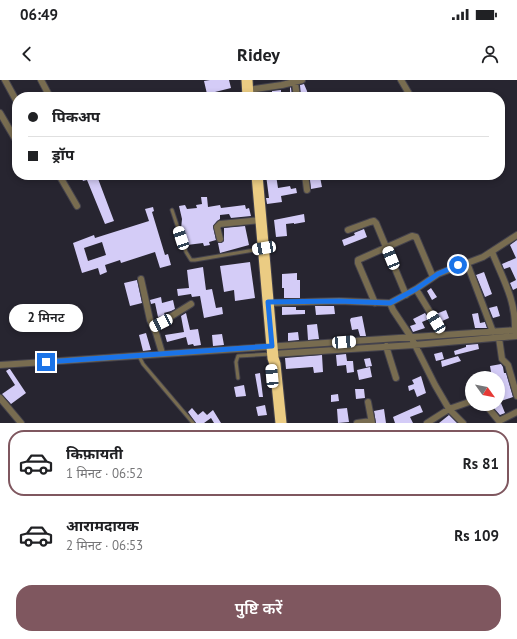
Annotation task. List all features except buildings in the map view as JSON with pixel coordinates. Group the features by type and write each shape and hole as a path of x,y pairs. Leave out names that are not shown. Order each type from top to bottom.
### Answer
{"highway":[{"path":"257,180 272,353 275,364 281,423"},
{"path":"272,353 270,364 275,423"}],"street":[{"path":"5,80 12,93"},
{"path":"41,80 47,92"},
{"path":"247,89 295,83 302,80"},
{"path":"401,80 408,92"},
{"path":"295,83 296,92"},
{"path":"0,113 12,133"},
{"path":"62,180 77,206"},
{"path":"306,180 307,190"},
{"path":"220,239 217,227 220,224 261,220"},
{"path":"348,230 374,221 378,226 406,295"},
{"path":"268,302 339,301 390,303 450,268 467,263 492,252 517,235"},
{"path":"375,303 358,260 386,246 412,236 416,237 433,277"},
{"path":"492,252 510,294 515,317 516,332"},
{"path":"467,263 493,332"},
{"path":"141,279 150,320 154,327 162,353"},
{"path":"416,289 436,322"},
{"path":"510,294 517,292"},
{"path":"390,303 449,409 463,423"},
{"path":"154,327 191,304"},
{"path":"272,353 412,341 493,332 516,332"},
{"path":"0,365 162,353 272,353 386,346 412,341 499,338 516,332"},
{"path":"499,338 502,359 508,365 517,396"},
{"path":"386,346 396,378"},
{"path":"0,398 21,423"},
{"path":"357,423 371,422 368,402"},
{"path":"427,423 449,409 465,403"},
{"path":"491,411 500,421 517,412"}],"lane":[{"path":"172,210 186,252 191,260 264,248"},
{"path":"238,378 236,362 238,356 272,353"},
{"path":"138,355 143,364 193,423"}],"route":[{"path":"46,362 272,346 268,302 339,301 390,303 416,289 438,274 458,265"}]}
